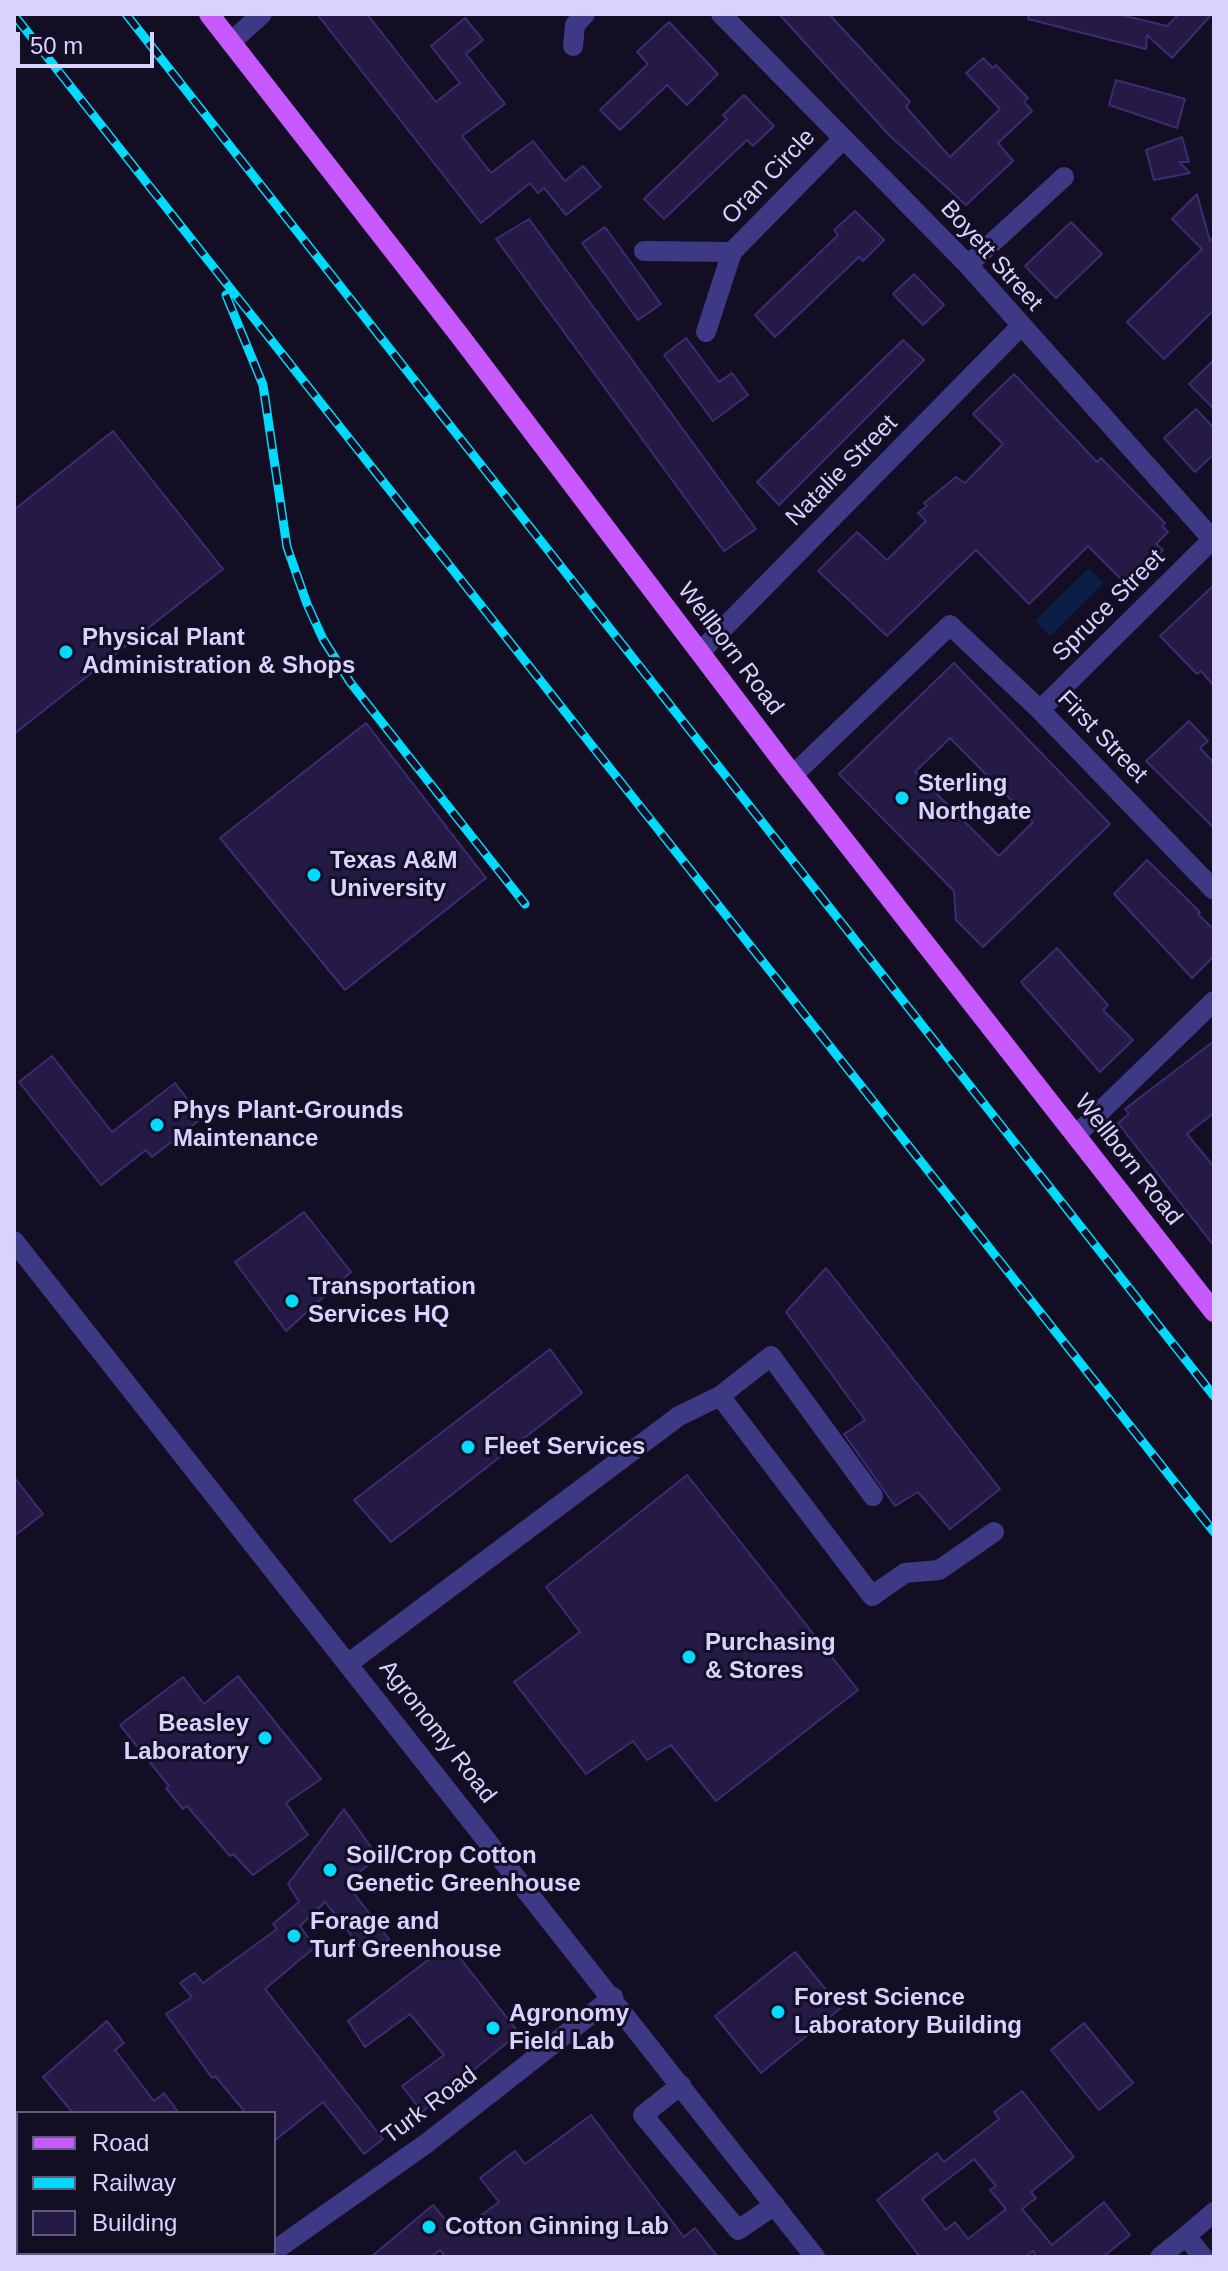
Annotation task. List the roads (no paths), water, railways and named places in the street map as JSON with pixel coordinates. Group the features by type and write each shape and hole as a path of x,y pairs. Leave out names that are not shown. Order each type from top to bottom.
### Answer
{"main road":[{"name":"Wellborn Road","path":"209,14 701,651 793,775 1214,1312"}],"street":[{"path":"231,42 262,14"},
{"path":"573,46 575,25 585,14"},
{"name":"Boyett Street","path":"721,14 968,265 1020,327 1214,540"},
{"name":"Oran Circle","path":"732,252 843,139"},
{"path":"968,265 1064,177"},
{"path":"644,251 732,252 706,332"},
{"name":"Natalie Street","path":"701,651 1020,327"},
{"name":"Spruce Street","path":"1040,710 1214,540"},
{"name":"First Street","path":"793,775 950,625 1040,710 1214,890"},
{"path":"1076,1135 1214,1001"},
{"name":"Agronomy Road","path":"14,1241 815,2257"},
{"path":"349,1663 679,1416 720,1396 771,1356 873,1496"},
{"path":"720,1396 872,1596 905,1573 939,1570 994,1532"},
{"name":"Turk Road","path":"276,2250 427,2143 613,1997"},
{"path":"681,2085 643,2115 738,2230 775,2205"},
{"path":"1160,2257 1214,2212"},
{"path":"1186,2236 1203,2257"}],"water":[{"path":"1089,568 1104,583 1050,636 1035,621"}],"railway":[{"path":"126,14 1214,1396"},
{"path":"14,15 1214,1532"},
{"path":"226,295 263,385 287,547 323,639 350,682 525,904"}],"place":[{"name":"Physical Plant Administration & Shops","path":"66,652"},
{"name":"Sterling Northgate","path":"902,798"},
{"name":"Texas A&M University","path":"314,875"},
{"name":"Phys Plant-Grounds Maintenance","path":"157,1125"},
{"name":"Transportation Services HQ","path":"292,1301"},
{"name":"Fleet Services","path":"468,1447"},
{"name":"Purchasing & Stores","path":"689,1657"},
{"name":"Beasley Laboratory","path":"265,1738"},
{"name":"Soil/Crop Cotton Genetic Greenhouse","path":"330,1870"},
{"name":"Forage and Turf Greenhouse","path":"294,1936"},
{"name":"Forest Science Laboratory Building","path":"778,2012"},
{"name":"Agronomy Field Lab","path":"493,2028"},
{"name":"Cotton Ginning Lab","path":"429,2227"}]}
